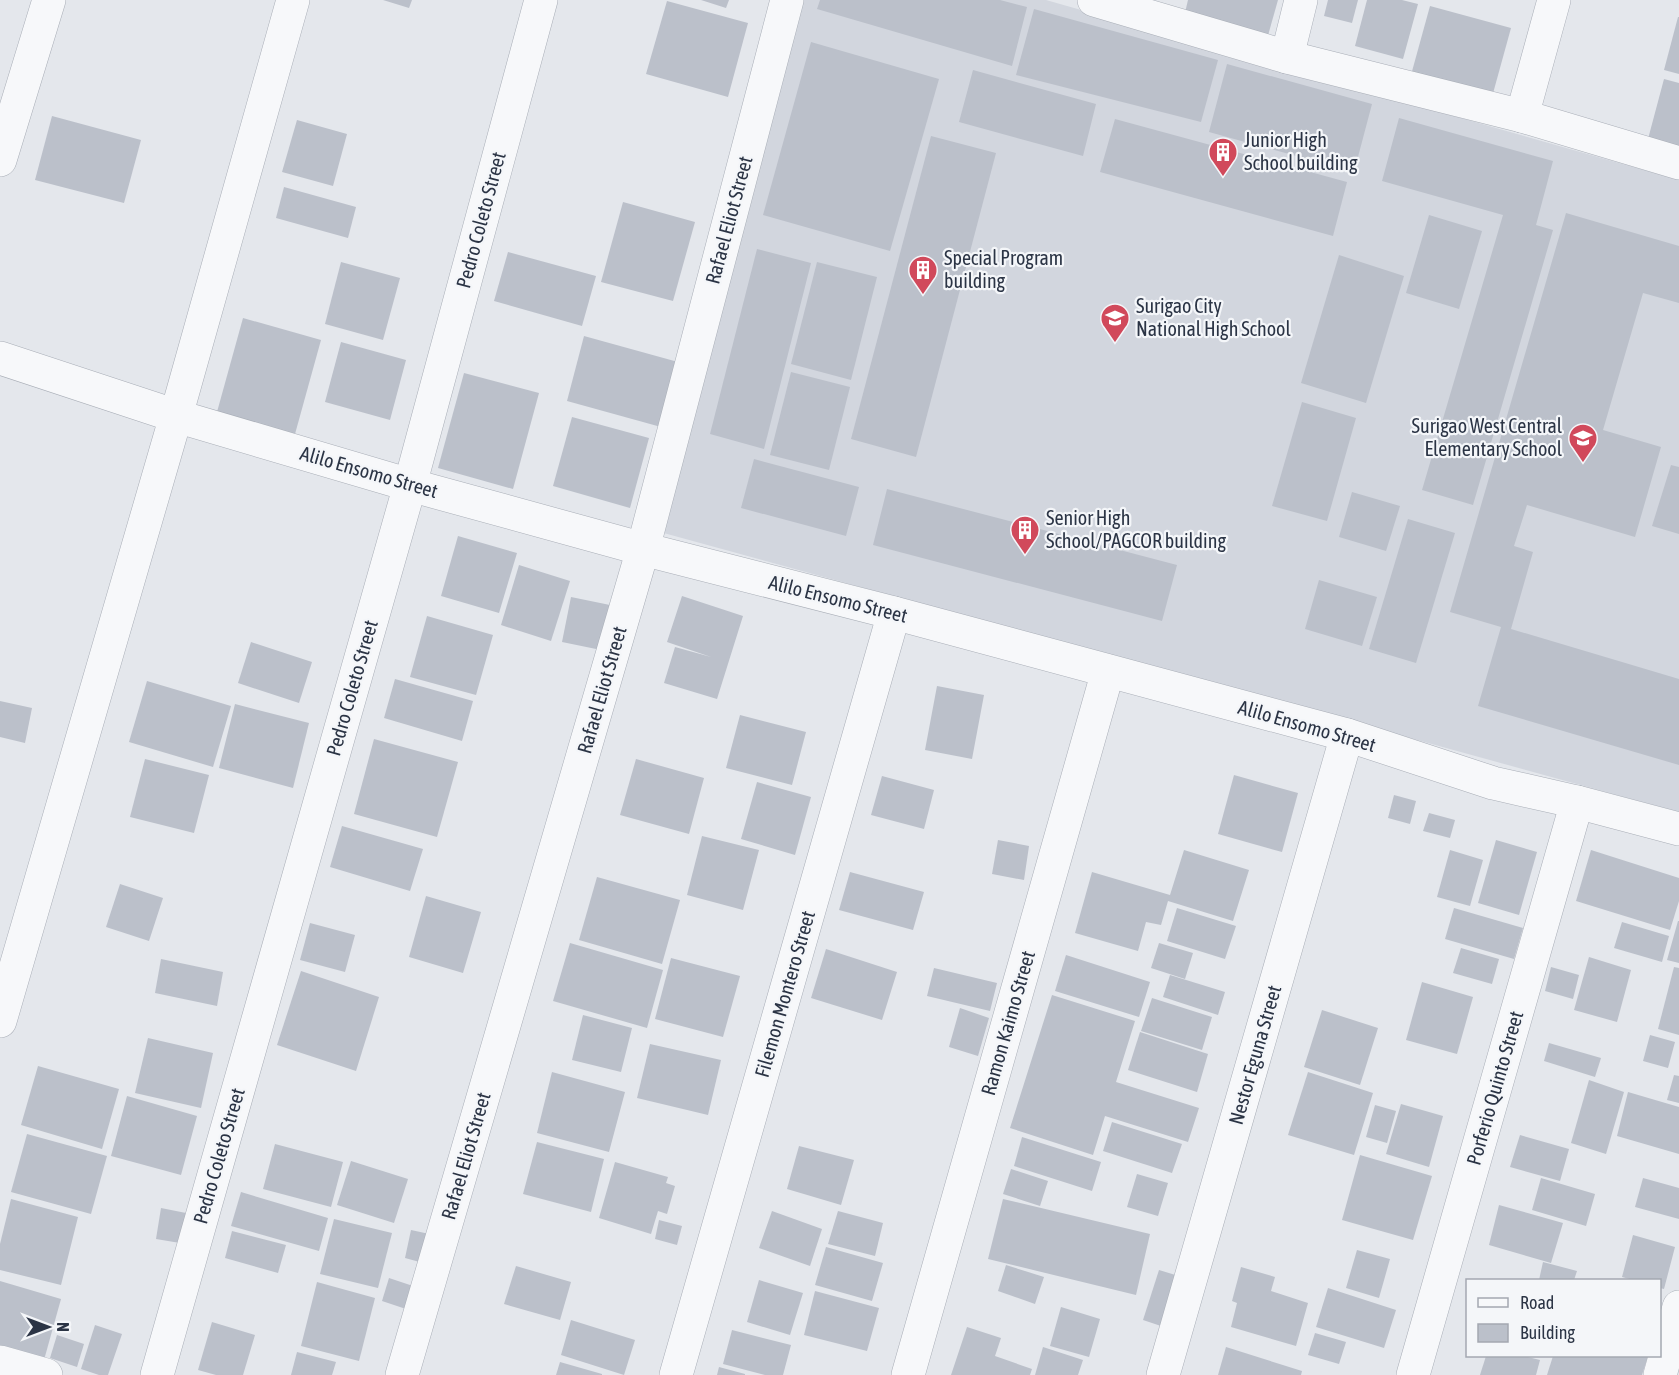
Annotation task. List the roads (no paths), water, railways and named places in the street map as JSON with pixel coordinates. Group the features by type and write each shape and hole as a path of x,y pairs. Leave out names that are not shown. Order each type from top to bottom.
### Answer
{"street":[{"path":"0,160 49,0"},
{"path":"0,1021 176,416 293,0"},
{"name":"Pedro Coleto Street","path":"157,1375 410,485 542,0"},
{"name":"Rafael Eliot Street","path":"402,1375 643,549 787,0"},
{"path":"1094,0 1287,57 1522,116 1679,163"},
{"path":"1287,57 1301,0"},
{"path":"1522,116 1554,0"},
{"name":"Alilo Ensomo Street","path":"0,358 176,416 410,485 1347,735 1492,783 1577,802 1679,829"},
{"name":"Filemon Montero Street","path":"676,1375 894,613"},
{"name":"Ramon Kaimo Street","path":"908,1375 1108,671"},
{"name":"Nestor Eguna Street","path":"1163,1375 1347,735"},
{"name":"Porferio Quinto Street","path":"1413,1375 1577,802"},
{"path":"1660,1375 1679,1307"},
{"path":"0,1362 46,1375"}],"place":[{"name":"Junior High School building","path":"1223,178"},
{"name":"Special Program building","path":"923,296"},
{"name":"Surigao City National High School","path":"1115,344"},
{"name":"Surigao West Central Elementary School","path":"1583,464"},
{"name":"Senior High School/PAGCOR building","path":"1025,556"}]}
